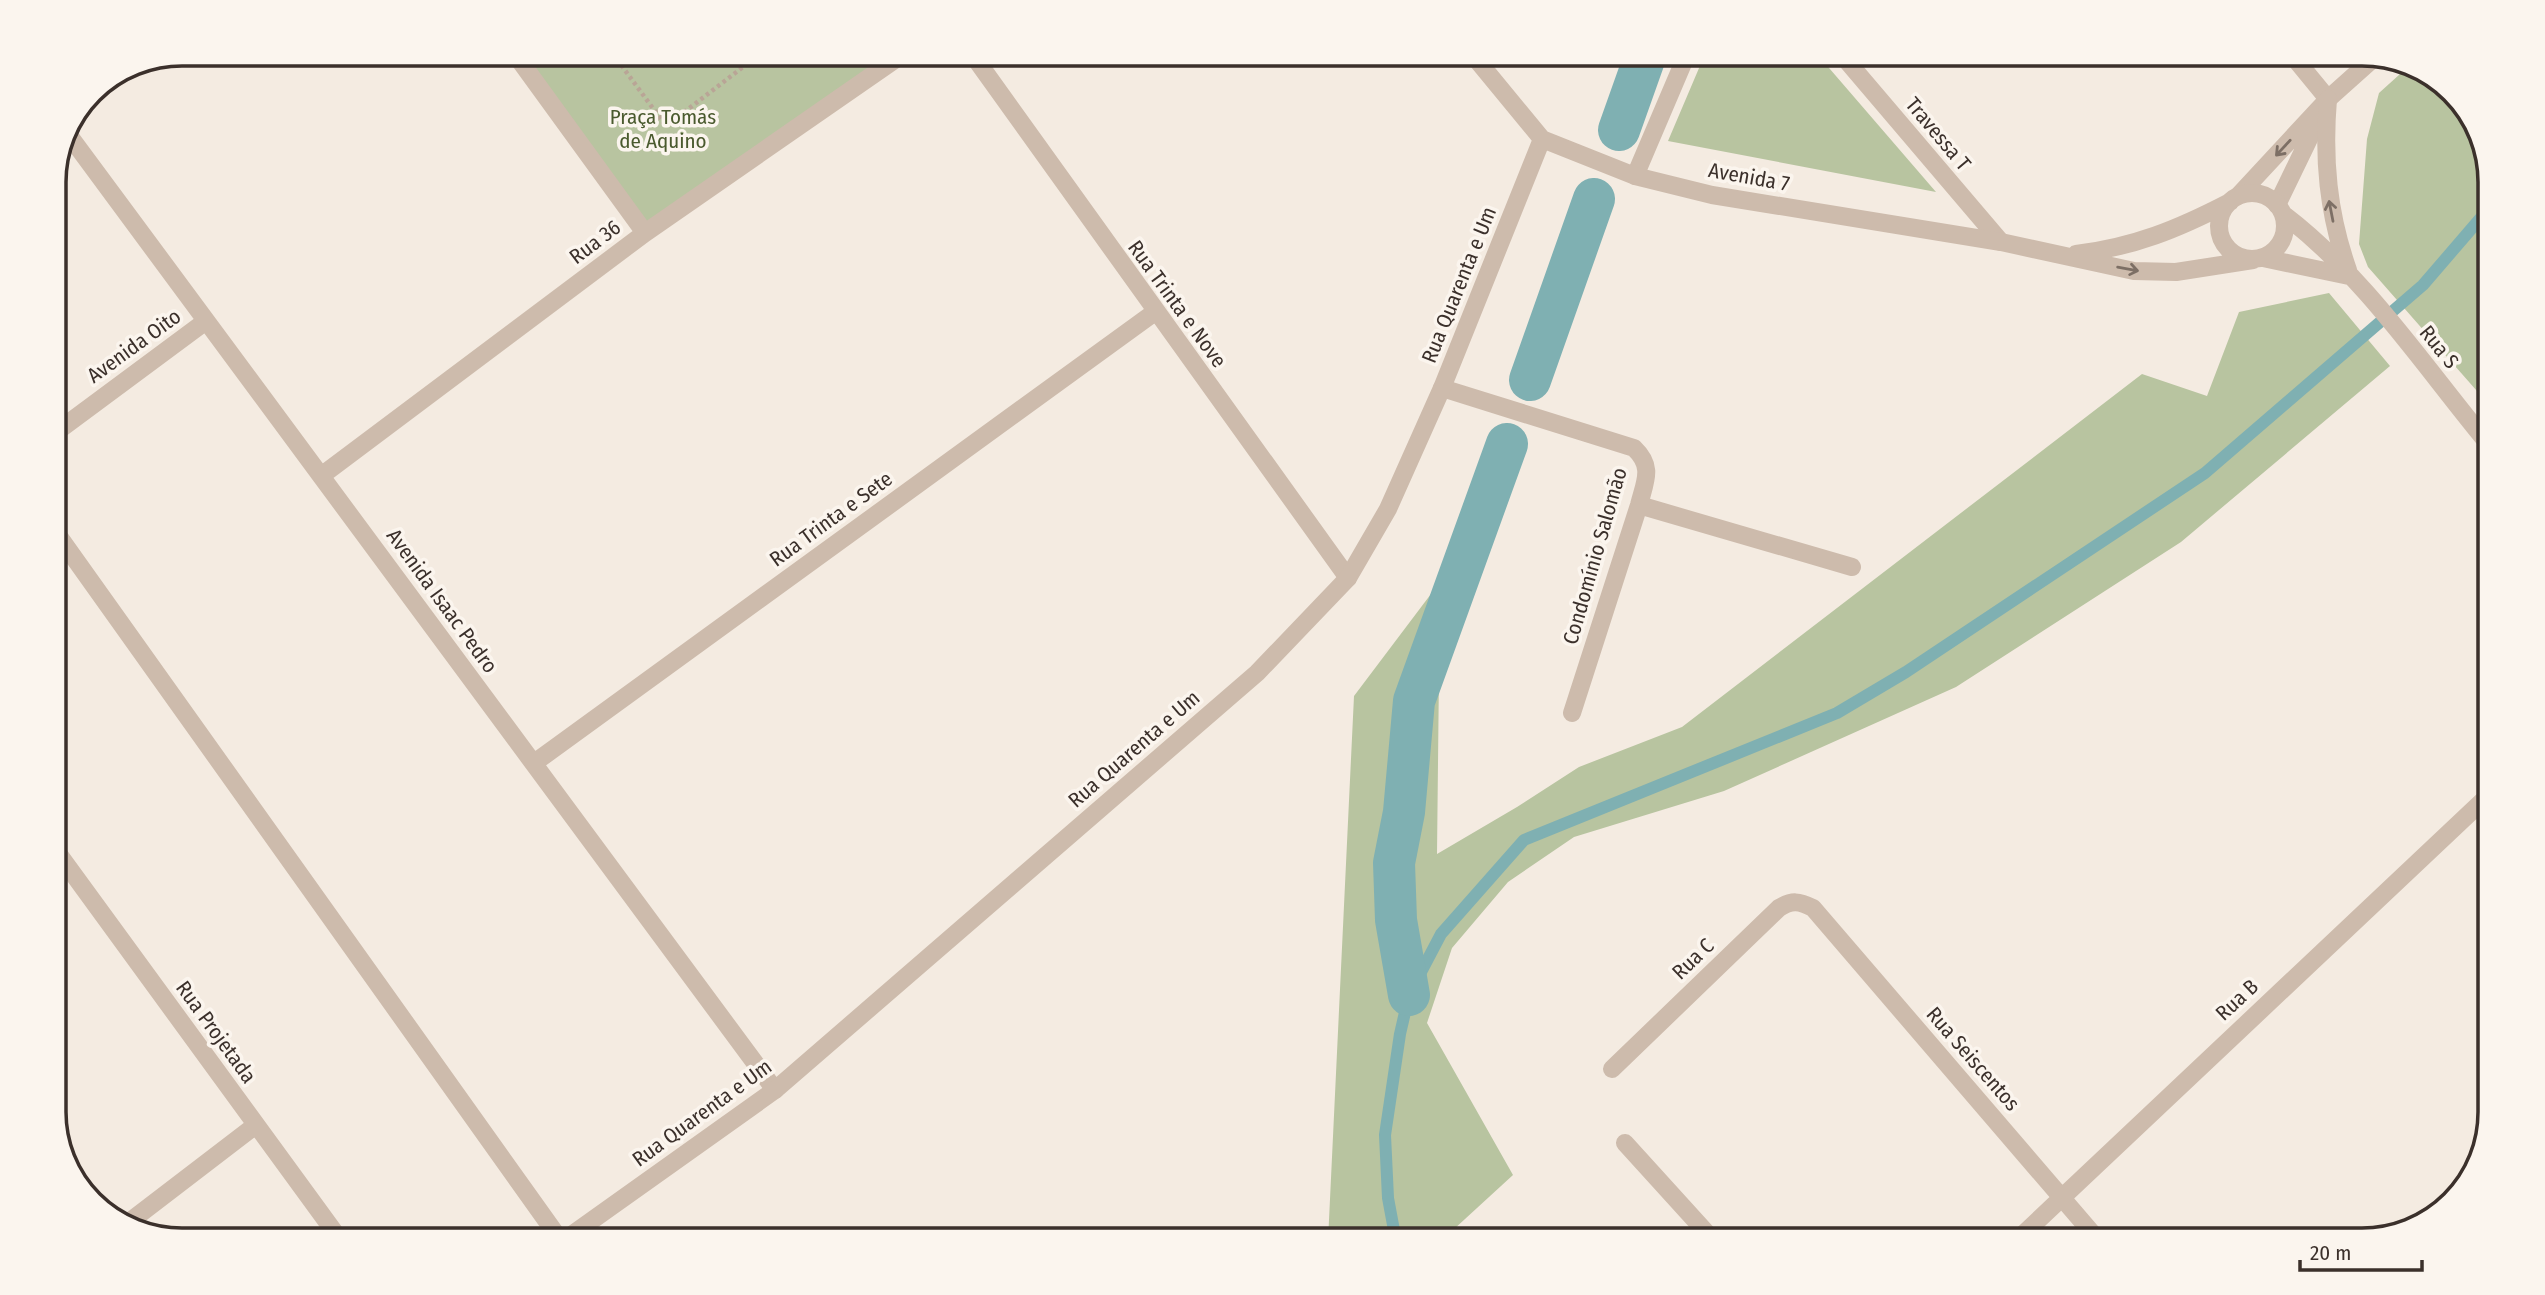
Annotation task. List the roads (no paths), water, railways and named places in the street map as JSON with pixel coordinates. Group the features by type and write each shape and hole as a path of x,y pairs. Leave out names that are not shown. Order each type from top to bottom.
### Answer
{"street":[{"path":"524,66 645,233"},
{"name":"Rua 36","path":"321,476 645,233 886,66"},
{"name":"Rua Trinta e Nove","path":"980,66 1154,312 1348,578"},
{"name":"Avenida 7","path":"1482,66 1542,139 1635,176 1712,195 2001,242 2134,271 2176,272 2258,259"},
{"path":"1635,176 1682,66"},
{"name":"Travessa T","path":"1851,66 2001,242"},
{"path":"2301,66 2328,99 2325,135 2329,195 2339,243 2350,277 2242,258 2232,253 2224,244 2219,222 2234,199 2328,99 2365,66"},
{"path":"2280,209 2328,99"},
{"name":"Rua Quarenta e Um","path":"579,1228 775,1090 1257,673 1348,578 1388,509 1442,388 1542,139"},
{"name":"Avenida Isaac Pedro","path":"74,142 775,1090"},
{"path":"2234,199 2249,193 2259,194 2269,197 2280,209 2285,225 2280,246 2258,259"},
{"name":"Avenida 7","path":"2062,255 2121,246 2155,237 2184,226 2234,199"},
{"name":"Rua S","path":"2280,209 2324,247 2478,430"},
{"name":"Rua Trinta e Sete","path":"534,764 1154,312"},
{"name":"Avenida Oito","path":"67,424 206,321"},
{"name":"Condomínio Salomão","path":"1442,388 1634,448 1643,456 1648,472 1639,505 1572,713"},
{"path":"1639,505 1852,568"},
{"path":"67,548 552,1228"},
{"name":"Rua B","path":"2029,1228 2478,805"},
{"name":"Rua Projetada","path":"67,865 331,1228"},
{"name":"Rua C","path":"1612,1069 1779,908 1790,902 1802,902 1813,908"},
{"name":"Rua Seiscentos","path":"1813,908 2088,1228"},
{"path":"134,1218 256,1125"},
{"path":"1626,1143 1702,1228"}],"waterway":[{"path":"1619,130 1642,66"},
{"path":"1530,380 1594,199"},
{"path":"1394,1228 1388,1198 1385,1135 1400,1034 1409,995 1441,934 1524,840 1837,713 1906,672 2205,473 2423,285 2478,221"},
{"path":"1409,995 1396,920 1394,863 1404,812 1414,701 1507,444"}],"park label":[{"name":"Praça Tomás de Aquino","path":"663,129"}]}
